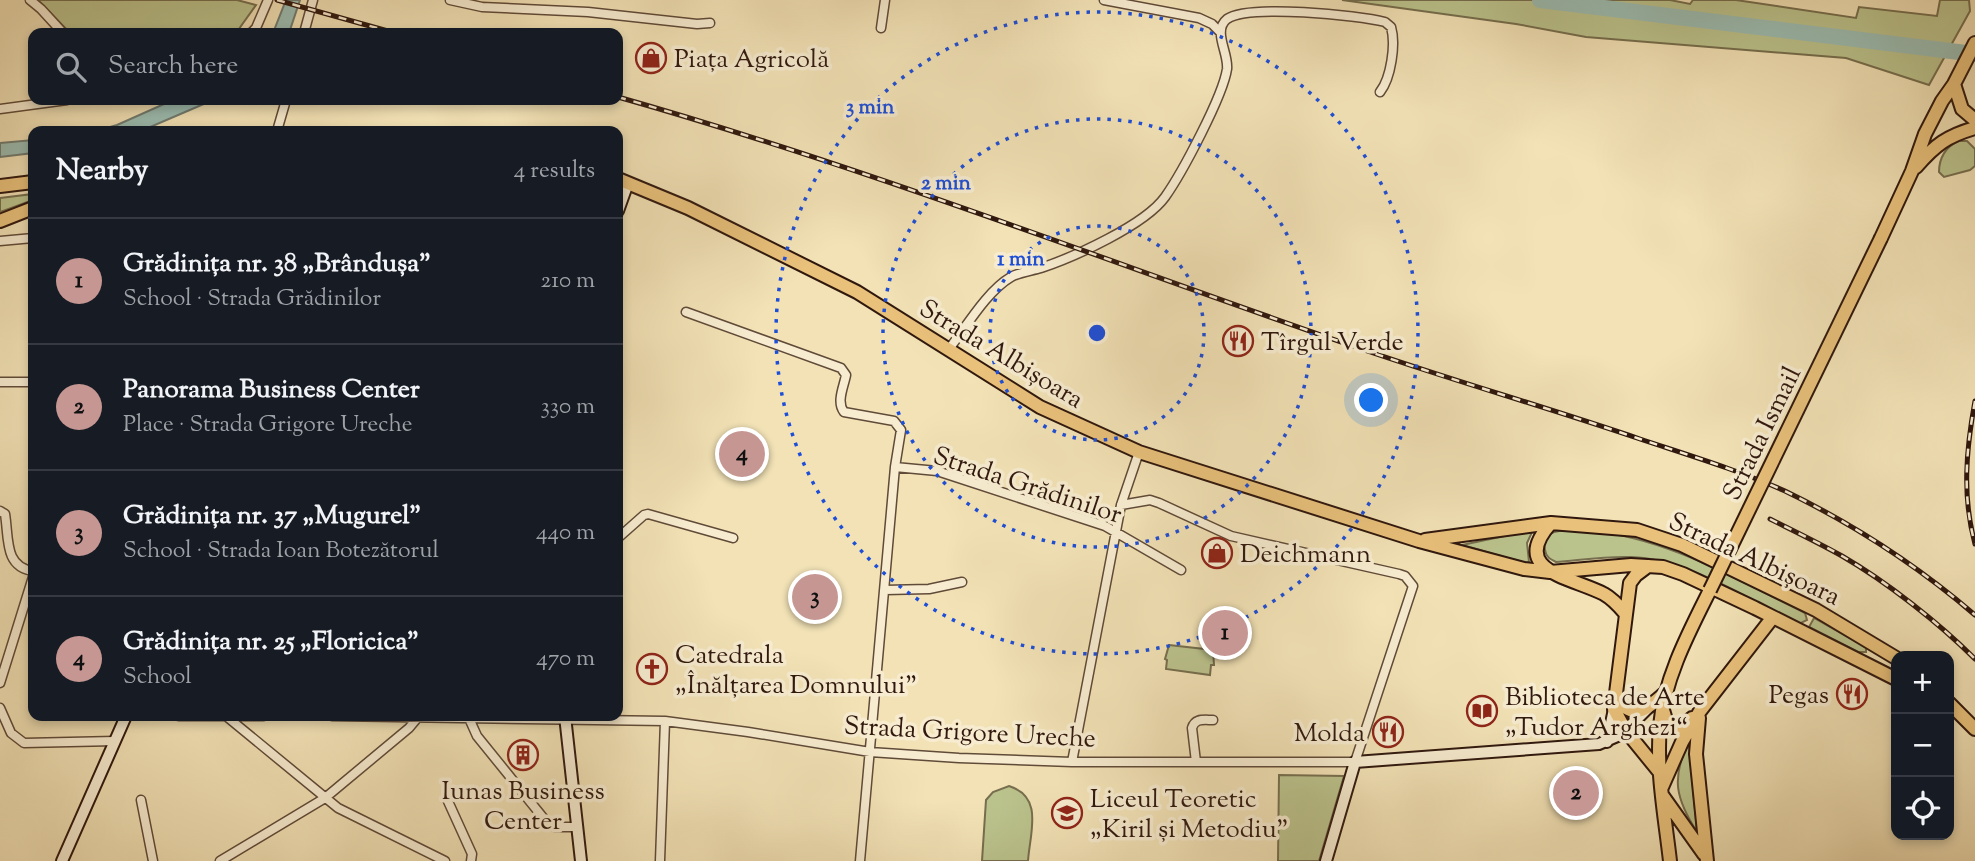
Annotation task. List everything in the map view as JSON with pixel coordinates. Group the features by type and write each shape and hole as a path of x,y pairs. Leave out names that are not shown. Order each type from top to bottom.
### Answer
{"main road":[{"name":"Strada Ismail","path":"1670,861 1660,734 1666,692 1688,635 1881,238 1912,171 1925,134 1975,43"},
{"path":"1954,84 1962,109 1975,120"},
{"path":"1912,171 1941,142 1954,134 1975,128"},
{"name":"Strada Albișoara","path":"623,181 688,208 857,292 1040,407 1139,452 1419,541 1524,569 1550,572 1622,565 1663,567 1773,617 1891,677"},
{"path":"0,186 28,182"},
{"path":"0,221 28,210"},
{"name":"Strada Albișoara","path":"1419,541 1551,523 1617,527 1670,540 1826,615 1891,655"},
{"path":"1551,523 1538,537 1535,545 1539,561 1550,572 1604,594 1625,613"},
{"path":"1648,566 1630,583 1614,702 1626,731 1707,859"},
{"path":"1662,785 1700,711 1773,617"},
{"path":"1861,661 1871,653 1870,640"},
{"path":"1614,702 1630,711 1648,708 1666,692"},
{"path":"1662,709 1670,726 1678,729 1700,711"},
{"path":"1954,709 1972,727"},
{"path":"1700,711 1696,754 1707,859"},
{"path":"1953,714 1972,727"}],"street":[{"path":"30,0 58,28"},
{"path":"256,28 268,0"},
{"path":"305,28 313,0"},
{"path":"450,0 482,7 588,12 696,24 710,23"},
{"path":"881,28 885,0"},
{"path":"949,349 971,319 1008,279 1084,251 1152,211 1164,199 1189,155 1224,83 1227,66 1220,32 1212,24 1199,18 1104,0"},
{"path":"1220,32 1226,21 1238,14 1249,13 1287,12 1385,22 1391,27 1393,40 1387,79 1380,92"},
{"path":"0,109 29,105"},
{"path":"278,126 285,105"},
{"path":"0,241 28,238"},
{"path":"686,312 845,370 840,401 844,412 894,421 901,430 895,467 860,861"},
{"path":"0,383 28,382"},
{"path":"1072,762 1115,532 1139,452"},
{"name":"Strada Grădinilor","path":"895,467 937,471 1105,526 1181,570"},
{"name":"Strada Grădinilor","path":"1121,505 1150,500 1219,531 1405,576 1413,586 1355,762"},
{"path":"0,511 5,514 14,563 28,570"},
{"path":"623,534 644,515 649,514 733,538"},
{"path":"885,590 929,589 962,582"},
{"path":"0,678 28,593"},
{"path":"1607,742 1614,702"},
{"path":"0,708 11,733 23,743 115,741"},
{"name":"Strada Grigore Ureche","path":"623,720 665,721 870,752 1072,762 1355,762 1607,742 1626,731 1648,708"},
{"path":"1196,762 1192,728 1194,723 1198,720 1213,720"},
{"path":"61,861 124,721"},
{"path":"232,721 338,808 445,861"},
{"path":"220,861 325,798 415,721"},
{"path":"470,721 477,736 545,820 555,827 578,827"},
{"path":"565,721 581,861"},
{"path":"660,861 665,721"},
{"path":"1326,861 1355,762"},
{"path":"447,799 472,854 471,861"},
{"path":"141,800 153,861"}],"green space":[{"path":"38,0 237,0 256,5 240,28 65,28"},
{"path":"1342,0 1670,0 1690,4 1693,0 1736,0 1856,18 1859,7 1937,16 1940,0 1969,0 1970,11 1929,85 1846,58 1586,37 1516,24"},
{"path":"1959,141 1967,141 1975,149 1975,166 1944,177 1939,172 1942,157 1950,146"},
{"path":"28,195 28,202 0,212 0,198"},
{"path":"1533,530 1527,543 1529,562 1526,563 1462,545"},
{"path":"1584,530 1642,541 1698,561 1805,613 1807,620 1799,624 1695,572 1652,559 1612,557 1556,562 1547,556 1544,543 1546,537 1557,531"},
{"path":"1814,618 1862,645 1866,652 1858,652 1809,627"},
{"path":"1169,645 1213,650 1214,665 1211,665 1210,675 1166,669 1165,659"},
{"path":"1688,743 1697,832 1684,809 1678,789 1679,767"},
{"path":"1279,775 1344,776 1319,861 1278,861"},
{"path":"1009,786 1020,791 1031,807 1032,827 1028,861 982,861 986,800 993,792"}],"water":[{"path":"286,0 300,0 291,28 275,28"},
{"path":"162,105 201,105 153,126 114,126"},
{"path":"28,140 28,154 0,157 0,143"}],"waterway":[{"path":"1540,0 1975,54"}],"railway":[{"path":"277,0 377,28"},
{"path":"623,98 802,153 1383,356 1749,476 1785,491 1860,532 1908,563 1975,615"},
{"path":"1975,401 1967,473 1968,508 1975,544"},
{"path":"1770,519 1833,551 1877,578 1929,617 1975,659"}],"place":[{"name":"Piața Agricolă","path":"651,58"},
{"name":"Tîrgul Verde","path":"1238,341"},
{"name":"Grădinița nr. 25 „Floricica”","path":"742,454"},
{"name":"Deichmann","path":"1217,553"},
{"name":"Grădinița nr. 37 „Mugurel”","path":"815,597"},
{"name":"Grădinița nr. 38 „Brândușa”","path":"1225,633"},
{"name":"Catedrala „Înălțarea Domnului”","path":"652,669"},
{"name":"Pegas","path":"1852,694"},
{"name":"Biblioteca de Arte „Tudor Arghezi“","path":"1482,711"},
{"name":"Molda","path":"1388,732"},
{"name":"Iunas Business Center","path":"523,755"},
{"name":"Panorama Business Center","path":"1576,793"},
{"name":"Liceul Teoretic „Kiril și Metodiu”","path":"1067,813"}]}
